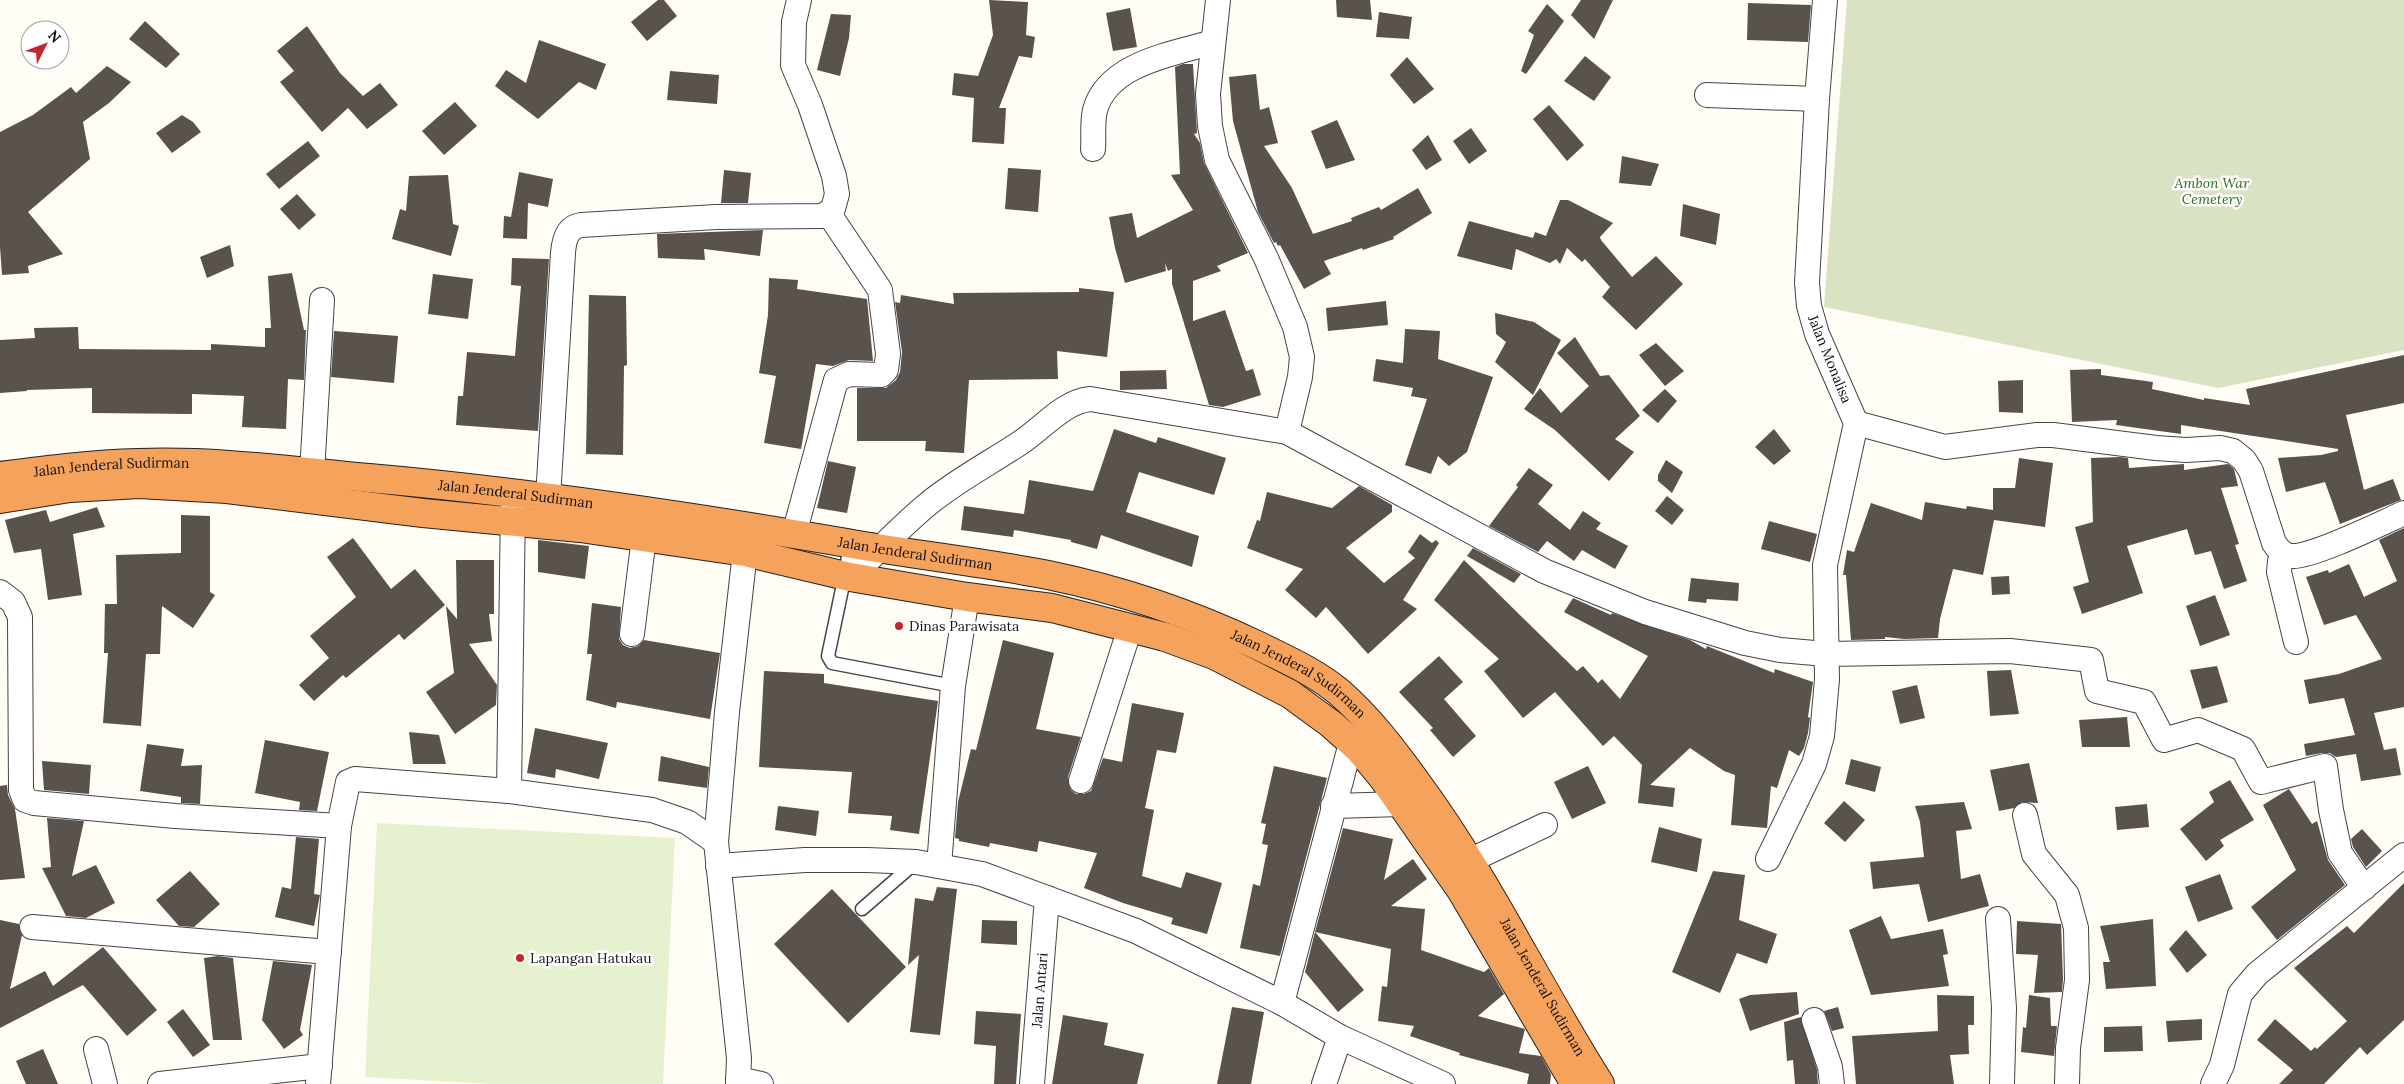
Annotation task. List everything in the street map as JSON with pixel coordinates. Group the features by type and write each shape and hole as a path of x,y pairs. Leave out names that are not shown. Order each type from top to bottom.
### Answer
{"highway":[{"name":"Jalan Jenderal Sudirman","path":"0,476 67,467 142,462 229,466 424,483 512,507 644,537 745,552 848,576 968,597 1052,608 1165,637 1214,655 1290,694 1332,724 1383,778 1489,935 1534,1018 1574,1084"},
{"name":"Jalan Jenderal Sudirman","path":"0,499 70,488 149,485 227,489 384,509 512,507 548,498 747,525 850,544 1050,576 1141,599 1213,624 1305,668 1337,691 1363,715 1426,795 1469,861 1600,1084"}],"street":[{"path":"800,0 794,22 793,65 810,105 834,176 837,194 836,203 829,214"},
{"path":"1218,0 1208,94 1210,126 1217,160 1266,258 1295,327 1302,357 1300,377 1287,432"},
{"name":"Jalan Monalisa","path":"1825,0 1817,99 1807,283 1809,306 1817,334 1856,422"},
{"path":"1093,149 1095,111 1106,87 1127,72 1157,59 1213,42"},
{"path":"1707,95 1817,99"},
{"path":"548,498 564,239 571,229 575,226 591,224 829,214"},
{"path":"794,534 836,380 849,374 881,375 886,370 888,354 880,290 829,214"},
{"path":"312,473 322,300"},
{"path":"848,576 882,549 927,505 1080,400 1090,398 1287,432 1544,571 1645,612 1745,643 1780,650 1826,654 2010,651 2091,660 2097,691 2144,702 2164,740 2198,730 2243,749 2261,782 2324,766 2340,853 2364,888"},
{"path":"1768,859 1814,764 1822,736 1826,704 1825,565 1856,422 1945,447 2037,435 2053,435 2156,448 2186,450 2220,448 2232,451 2244,460 2251,472 2270,533 2279,551 2292,556 2311,552 2404,513"},
{"path":"509,791 512,507"},
{"path":"632,634 644,537"},
{"path":"745,552 727,712 716,842 739,1058 746,1082"},
{"path":"2284,554 2280,561 2279,572 2296,642"},
{"path":"0,592 13,602 20,617 21,790 25,800 34,803 166,815 339,826"},
{"path":"928,864 953,686 968,597"},
{"path":"1081,781 1130,628"},
{"path":"1282,1003 1351,743"},
{"path":"160,1084 319,1075 339,826 346,786 351,780 509,791 652,810 687,822 716,842"},
{"path":"1333,806 1402,804"},
{"path":"2025,815 2034,854 2067,894 2076,928 2077,980 2068,1048 2067,1084"},
{"path":"1469,861 1545,825"},
{"path":"2213,1084 2222,1065 2240,994 2258,974 2404,855"},
{"path":"718,866 805,860 928,864 982,874 1136,931 1282,1003 1340,1036 1443,1084"},
{"name":"Jalan Antari","path":"1032,1084 1047,898"},
{"path":"1998,920 2004,1008 2002,1084"},
{"path":"32,927 329,952"},
{"path":"1814,1020 1830,1067 1832,1084"},
{"path":"1324,1084 1340,1036"},
{"path":"96,1049 105,1084"}],"lane":[{"path":"850,544 848,576 828,656 832,663 953,686"},
{"path":"862,909 928,864"}],"green space":[{"name":"Ambon War Cemetery","path":"1847,0 2404,0 2404,350 2218,388 1824,307"},
{"name":"Lapangan Hatukau","path":"377,823 675,838 663,1084 490,1084 365,1077"}],"building":[{"path":"658,0 664,0 677,16 647,41 631,22"},
{"path":"989,0 1028,2 1026,35 1035,37 1032,58 1019,56 999,108 1006,108 1004,144 972,142 974,98 952,95 954,73 978,76 993,35"},
{"path":"1336,0 1370,0 1372,20 1337,17"},
{"path":"1581,0 1613,0 1594,39 1571,15"},
{"path":"1748,3 1811,5 1808,42 1747,40"},
{"path":"1547,4 1564,21 1526,74 1521,71 1534,35 1528,31"},
{"path":"1130,8 1137,47 1113,51 1106,13"},
{"path":"1379,12 1412,17 1409,39 1376,37"},
{"path":"831,14 851,15 849,38 840,76 817,70"},
{"path":"145,21 180,54 166,68 129,39"},
{"path":"307,26 340,73 363,96 380,83 398,105 367,129 348,108 322,132 280,82 294,71 277,51"},
{"path":"539,40 606,64 596,90 579,82 538,119 495,86 506,70 526,83"},
{"path":"1585,56 1611,77 1594,101 1564,81"},
{"path":"1407,57 1434,89 1414,104 1390,75"},
{"path":"1183,64 1193,64 1197,133 1194,134 1200,143 1204,163 1248,253 1217,266 1221,271 1193,281 1193,321 1225,310 1246,371 1253,369 1261,395 1223,407 1209,405 1172,284 1172,269 1168,271 1165,263 1166,271 1125,283 1109,217 1132,213 1137,238 1193,210 1171,175 1180,174 1175,67"},
{"path":"107,66 131,82 109,103 83,122 90,159 28,212 63,254 28,266 29,273 2,275 0,247 0,132 33,115 71,87 76,93"},
{"path":"670,71 719,75 717,104 667,100"},
{"path":"1256,74 1260,110 1269,107 1278,143 1264,146 1292,188 1313,234 1352,221 1351,218 1379,207 1381,210 1418,188 1432,213 1393,237 1394,239 1324,261 1331,274 1304,289 1280,245 1278,246 1276,242 1274,243 1258,212 1233,121 1229,77"},
{"path":"455,102 477,126 444,155 422,131"},
{"path":"1549,105 1584,145 1567,161 1533,119"},
{"path":"182,115 193,122 201,132 172,153 156,133"},
{"path":"1337,120 1355,160 1326,169 1311,131"},
{"path":"1471,128 1487,151 1469,164 1453,141"},
{"path":"1428,135 1442,160 1426,170 1412,150"},
{"path":"308,141 320,156 279,189 266,174"},
{"path":"1622,156 1659,164 1651,186 1619,183"},
{"path":"1008,168 1041,170 1038,212 1005,209"},
{"path":"724,170 751,173 748,203 721,203"},
{"path":"519,172 553,179 548,207 528,203 527,239 503,238 504,216 511,217"},
{"path":"448,175 453,224 459,226 451,256 392,239 400,209 406,211 409,176"},
{"path":"297,194 316,215 299,230 280,209"},
{"path":"1560,200 1568,200 1613,223 1600,237 1601,240 1632,277 1656,256 1683,284 1636,330 1602,297 1610,287 1585,259 1582,262 1567,248 1560,264 1556,259 1550,263 1516,249 1512,270 1457,256 1469,221 1533,238 1535,232 1546,236"},
{"path":"1683,204 1720,214 1716,245 1680,236"},
{"path":"763,230 760,256 704,249 705,260 658,258 657,234"},
{"path":"230,245 234,266 207,278 200,257"},
{"path":"512,258 549,259 538,431 456,425 458,396 463,396 467,352 515,356 521,286 511,285"},
{"path":"292,273 304,330 306,330 304,380 288,379 286,429 242,427 244,396 192,394 192,414 92,413 92,388 27,390 0,393 0,340 35,338 34,328 78,327 79,349 211,350 211,344 265,347 265,328 271,328 268,276"},
{"path":"433,274 473,279 468,319 428,314"},
{"path":"769,278 798,280 797,289 867,299 873,361 849,360 833,366 816,364 801,449 764,443 776,376 759,373 768,315"},
{"path":"1079,288 1114,292 1107,357 1057,351 1058,379 969,380 964,453 925,451 926,441 857,441 857,388 886,388 896,380 900,372 902,352 895,302 900,303 901,295 954,304 953,293 1079,292"},
{"path":"589,295 626,296 627,365 624,366 623,455 586,454"},
{"path":"1386,301 1388,325 1328,331 1326,308"},
{"path":"1495,313 1534,322 1561,340 1533,395 1495,362 1506,342 1496,334"},
{"path":"1405,329 1440,331 1438,359 1493,377 1467,452 1449,466 1438,456 1431,474 1405,465 1427,399 1411,396 1413,388 1373,381 1376,359 1403,363"},
{"path":"334,331 398,336 394,383 331,377"},
{"path":"1575,337 1600,376 1609,375 1640,416 1615,439 1634,452 1609,481 1555,430 1524,409 1540,388 1561,413 1589,386 1557,353"},
{"path":"1656,343 1684,371 1665,386 1639,355"},
{"path":"2404,355 2404,403 2346,415 2364,490 2393,479 2401,500 2340,524 2325,482 2286,492 2278,458 2321,455 2338,451 2338,449 2181,425 2181,434 2116,425 2117,420 2072,422 2070,370 2101,369 2101,375 2153,382 2152,389 2204,400 2204,398 2250,405 2246,389"},
{"path":"1166,370 1167,389 1120,390 1120,371"},
{"path":"2023,380 2023,413 1999,412 1998,381"},
{"path":"1665,389 1677,401 1658,423 1642,410"},
{"path":"1114,429 1156,443 1158,437 1226,458 1214,495 1139,472 1126,512 1199,536 1192,567 1101,535 1097,549 1071,542 1071,540 1014,530 1013,537 961,530 964,506 1024,514 1029,480 1093,491"},
{"path":"1774,429 1791,451 1774,465 1755,447"},
{"path":"2019,458 2053,463 2045,527 1994,520 1983,575 1953,569 1940,619 1938,638 1904,639 1885,637 1885,639 1851,640 1846,575 1843,575 1847,550 1854,552 1871,503 1922,520 1925,502 1966,509 1967,506 1993,510 1993,488 2015,488"},
{"path":"2091,458 2128,458 2129,468 2184,464 2184,470 2228,464 2234,469 2238,486 2221,488 2239,544 2235,545 2247,581 2224,589 2211,551 2195,555 2187,529 2127,546 2143,593 2082,614 2073,587 2089,582 2075,527 2093,522"},
{"path":"1666,460 1683,472 1672,493 1658,481 1658,475"},
{"path":"828,461 856,467 847,513 817,508"},
{"path":"1529,468 1553,485 1538,504 1570,530 1583,511 1601,523 1596,529 1628,546 1615,569 1582,550 1574,561 1547,541 1538,552 1489,526 1518,487 1516,485"},
{"path":"1359,486 1392,505 1392,512 1346,548 1384,583 1415,558 1408,552 1420,534 1432,543 1436,540 1439,543 1403,600 1417,609 1368,654 1326,607 1316,618 1285,590 1303,569 1247,548 1257,520 1260,521 1267,492 1332,508"},
{"path":"1667,496 1684,510 1672,525 1655,511"},
{"path":"97,507 105,527 73,534 82,595 48,600 41,549 14,553 5,520 46,510 50,522"},
{"path":"181,515 210,516 210,592 215,595 193,628 162,606 160,654 146,654 141,726 103,723 108,653 104,653 105,604 117,604 116,555 181,553"},
{"path":"1769,521 1817,534 1810,562 1761,549"},
{"path":"2404,528 2404,707 2374,713 2384,750 2396,748 2401,775 2361,781 2356,754 2336,757 2330,753 2322,753 2306,756 2304,744 2355,735 2344,698 2309,704 2304,680 2339,674 2382,659 2356,615 2324,625 2306,577 2328,570 2329,573 2349,564 2364,597 2397,581 2379,540"},
{"path":"353,538 391,589 415,569 445,605 404,640 399,634 346,678 343,675 314,701 299,685 329,658 310,636 356,597 327,557"},
{"path":"538,540 589,546 585,579 538,572"},
{"path":"1473,548 1521,574 1514,583 1467,556"},
{"path":"456,560 494,560 494,614 489,614 492,641 469,644 497,685 496,705 455,734 426,692 454,673 446,606 457,619"},
{"path":"1464,560 1577,671 1583,666 1598,683 1602,679 1620,699 1648,656 1564,612 1573,598 1611,615 1612,613 1690,640 1706,649 1707,646 1774,673 1775,669 1813,682 1808,717 1810,718 1808,733 1804,748 1799,756 1789,750 1777,788 1771,786 1767,828 1731,825 1735,775 1724,771 1690,748 1650,785 1675,788 1673,807 1638,803 1642,765 1614,736 1603,746 1555,692 1523,718 1484,671 1499,659 1434,600"},
{"path":"2009,576 2010,594 1992,595 1991,577"},
{"path":"1691,578 1739,583 1738,601 1707,599 1706,603 1688,601"},
{"path":"2215,595 2230,635 2200,646 2186,606"},
{"path":"592,603 621,607 619,639 623,645 630,648 638,646 644,640 720,653 710,719 617,702 616,708 586,700 592,654 587,654"},
{"path":"1003,640 1054,653 1036,729 1081,737 1068,777 1071,790 1076,794 1084,794 1091,791 1103,758 1122,762 1132,703 1184,713 1176,753 1157,750 1145,808 1154,810 1142,876 1181,888 1186,872 1222,883 1207,934 1171,924 1173,918 1123,903 1084,888 1097,853 1039,841 1037,852 990,843 989,847 959,841 959,839 955,838 958,802 971,749 976,750"},
{"path":"1439,656 1463,682 1444,699 1476,736 1453,757 1430,730 1433,728 1399,692"},
{"path":"2217,666 2228,702 2202,709 2190,670"},
{"path":"2011,670 2019,714 1990,716 1987,671"},
{"path":"764,671 824,674 824,683 938,701 919,834 890,830 892,816 848,813 852,772 759,767"},
{"path":"1917,685 1925,718 1900,724 1892,691"},
{"path":"2127,717 2130,747 2082,747 2079,720"},
{"path":"535,728 608,743 599,779 556,769 555,778 527,773"},
{"path":"409,732 439,735 446,764 413,764"},
{"path":"265,740 329,752 317,811 299,810 300,802 255,793"},
{"path":"147,744 184,749 181,766 202,765 200,804 181,803 181,797 140,791"},
{"path":"661,756 709,767 707,788 658,781"},
{"path":"1851,759 1881,767 1875,792 1845,784"},
{"path":"42,761 91,765 89,794 44,790"},
{"path":"2029,763 2038,803 2022,802 2014,808 1999,811 1990,770"},
{"path":"1274,766 1327,778 1280,956 1240,948 1253,884 1260,886 1268,845 1262,844 1266,824 1261,823"},
{"path":"1588,766 1606,803 1572,819 1554,782"},
{"path":"2230,780 2254,820 2220,840 2224,846 2206,861 2180,829 2214,802 2209,792"},
{"path":"7,785 8,795 15,809 25,878 0,880 0,786"},
{"path":"2289,789 2312,824 2317,821 2328,860 2345,885 2277,940 2251,907 2296,870 2263,805"},
{"path":"1844,801 1865,820 1845,842 1824,823"},
{"path":"1964,802 1972,829 1956,831 1961,879 1980,874 1989,906 1928,922 1919,884 1873,889 1870,862 1924,857 1920,822 1915,806"},
{"path":"2147,804 2149,827 2117,830 2115,807"},
{"path":"778,806 819,811 816,836 775,830"},
{"path":"47,818 84,821 72,876 96,865 115,903 86,918 66,916 42,868 51,867"},
{"path":"1659,827 1702,839 1697,872 1651,862"},
{"path":"1343,828 1393,839 1384,880 1413,859 1427,879 1391,906 1425,909 1421,950 1484,972 1489,968 1504,994 1478,1016 1525,1029 1519,1053 1541,1056 1551,1074 1550,1084 1527,1084 1529,1074 1459,1055 1460,1053 1410,1036 1414,1026 1378,1021 1382,986 1387,987 1391,949 1315,932"},
{"path":"2362,829 2382,851 2366,867 2353,847 2351,839"},
{"path":"296,837 319,839 314,894 320,895 314,926 275,917 282,887 291,889"},
{"path":"190,871 220,904 194,927 179,926 156,900"},
{"path":"1713,871 1745,875 1739,920 1777,934 1767,964 1737,953 1720,993 1672,972"},
{"path":"2220,874 2233,909 2198,922 2185,887"},
{"path":"2404,883 2404,1020 2367,1055 2360,1047 2324,1084 2279,1084 2293,1070 2257,1040 2275,1019 2311,1051 2315,1047 2317,1049 2347,1021 2294,968 2347,926 2354,933"},
{"path":"937,887 957,889 940,1035 910,1032 919,955 908,965 915,898 933,901"},
{"path":"832,889 906,967 848,1023 774,944"},
{"path":"1881,916 1891,939 1943,929 1948,954 1943,955 1949,986 1871,995 1849,930"},
{"path":"2153,919 2156,986 2106,989 2103,962 2110,962 2100,926"},
{"path":"0,920 19,924 22,935 10,989 45,971 53,986 103,947 157,1010 127,1036 83,985 0,1028"},
{"path":"982,920 1017,921 1017,945 981,943"},
{"path":"2017,921 2061,924 2062,992 2034,993 2038,955 2016,954"},
{"path":"2186,930 2207,955 2187,973 2169,949"},
{"path":"1315,932 1364,990 1338,1012 1305,972"},
{"path":"218,956 233,958 242,1040 213,1040 204,958"},
{"path":"273,961 312,965 300,1030 303,1035 284,1049 262,1020"},
{"path":"1797,992 1799,1014 1750,1031 1739,999 1750,995"},
{"path":"1937,995 1974,996 1974,1025 1968,1025 1969,1054 1950,1055 1954,1084 1856,1084 1852,1036 1938,1031"},
{"path":"2029,995 2050,998 2051,1026 2057,1026 2054,1056 2021,1052 2023,1027 2026,1028"},
{"path":"1232,1007 1264,1012 1251,1084 1217,1084"},
{"path":"1838,1007 1844,1028 1832,1031 1824,1011"},
{"path":"183,1009 210,1045 193,1057 167,1022"},
{"path":"976,1011 1021,1014 1016,1084 994,1084 996,1046 974,1044"},
{"path":"1063,1015 1108,1023 1104,1045 1144,1054 1137,1084 1052,1084"},
{"path":"1801,1017 1817,1070 1818,1084 1795,1084 1793,1060 1787,1061 1784,1022"},
{"path":"2202,1019 2202,1040 2168,1042 2166,1021"},
{"path":"2142,1026 2143,1051 2104,1052 2104,1027"},
{"path":"43,1049 58,1084 26,1084 16,1061"}],"place":[{"name":"Dinas Parawisata","path":"899,626"},
{"name":"Lapangan Hatukau","path":"520,958"}]}
